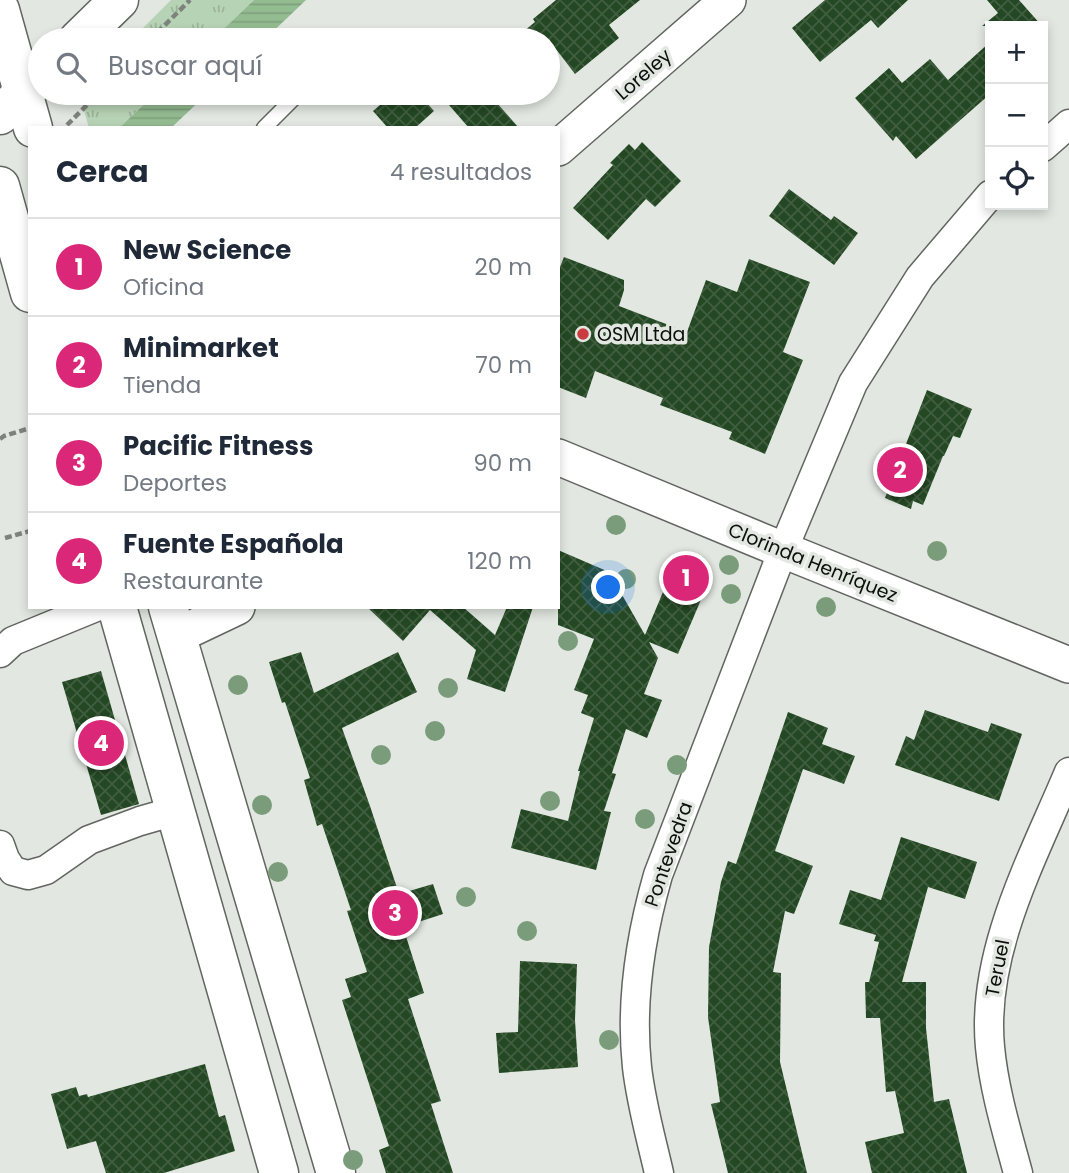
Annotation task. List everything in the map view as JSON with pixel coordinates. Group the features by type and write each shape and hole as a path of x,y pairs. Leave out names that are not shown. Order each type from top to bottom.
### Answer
{"main road":[{"path":"90,28 118,0"},
{"path":"0,10 28,96"},
{"path":"3,197 28,288"},
{"path":"111,612 131,628 156,636 172,622 336,1173"},
{"path":"111,612 175,811 279,1173"}],"street":[{"name":"Loreley","path":"560,146 728,0"},
{"path":"1048,143 1069,124"},
{"name":"Pontevedra","path":"659,1173 643,1108 637,1066 636,982 648,910 671,841 783,550 853,383 920,276 985,201"},
{"name":"Clorinda Henríquez","path":"560,458 1069,665"},
{"path":"172,622 228,609"},
{"path":"0,653 13,641 111,612"},
{"name":"Teruel","path":"1018,1173 994,1080 989,1009 1003,935 1069,772"},
{"path":"0,845 13,871 27,875 46,870 89,840 175,811"}],"lane":[{"path":"266,126 287,105"}],"path":[{"path":"162,28 190,0"},
{"path":"0,439 28,429"},
{"path":"5,538 28,532"}],"green space":[{"path":"171,0 254,0 225,28 143,28"},
{"path":"82,105 143,105 121,126 88,126"}],"shaded area":[{"path":"254,0 306,0 277,28 225,28"},
{"path":"143,105 195,105 173,126 121,126"}],"building":[{"path":"556,0 640,0 609,25 619,38 575,74 560,54 560,28 528,28 535,22 533,19"},
{"path":"825,0 908,0 878,28 871,20 820,62 792,28"},
{"path":"987,0 1019,0 1038,21 988,21 998,13"},
{"path":"985,47 985,98 916,159 896,136 893,141 855,98 889,68 902,83 930,59 948,80"},
{"path":"380,105 429,105 434,111 417,126 386,126 373,111"},
{"path":"449,105 499,105 517,126 467,126"},
{"path":"642,142 681,181 655,207 646,199 608,240 573,208 629,144 635,150"},
{"path":"789,189 831,220 834,216 858,233 834,265 769,216"},
{"path":"564,257 624,280 619,306 687,332 706,280 737,292 749,259 810,282 783,352 803,360 765,454 729,439 732,432 660,405 663,398 595,371 586,398 560,388 560,267"},
{"path":"927,390 972,409 960,438 953,436 923,505 913,501 911,509 885,498"},
{"path":"560,551 609,572 645,635 673,568 708,583 678,654 649,642 658,658 644,694 662,700 647,738 626,729 612,773 616,774 604,811 611,812 596,870 511,848 521,809 568,821 578,771 594,718 581,713 588,695 574,690 594,639 558,625"},
{"path":"369,609 465,609 495,635 506,609 532,609 505,692 467,679 476,650 430,610 403,641"},
{"path":"301,652 314,693 398,652 417,692 342,728 399,894 433,884 443,914 403,927 424,993 408,999 441,1101 431,1104 453,1173 386,1173 379,1150 389,1146 342,1000 351,997 345,979 367,972 347,911 351,910 322,824 317,826 304,780 310,778 269,662"},
{"path":"101,671 139,804 101,815 62,682"},
{"path":"925,710 988,732 991,723 1022,734 999,801 895,765 906,736 914,740"},
{"path":"788,712 828,728 822,744 855,756 844,784 803,769 775,851 813,866 794,914 785,911 773,972 781,973 780,1062 807,1173 728,1173 711,1104 720,1102 708,1017 709,947 721,882 728,861 736,864"},
{"path":"901,837 977,862 965,899 928,887 902,982 926,982 926,1028 934,1102 949,1099 967,1173 872,1173 865,1142 904,1133 895,1091 886,1092 880,1018 866,1018 865,982 869,982 879,942 874,941 876,935 839,924 850,890 881,900"},
{"path":"520,961 577,964 575,1020 578,1067 499,1073 496,1033 518,1032"},
{"path":"205,1064 219,1117 225,1115 235,1151 164,1173 106,1173 96,1141 67,1149 51,1094 76,1087 79,1096 87,1094 88,1097"}],"place":[{"name":"OSM Ltda","path":"583,334"},
{"name":"Minimarket","path":"900,470"},
{"name":"New Science","path":"686,578"},
{"name":"Fuente Española","path":"101,743"},
{"name":"Pacific Fitness","path":"395,913"}]}
